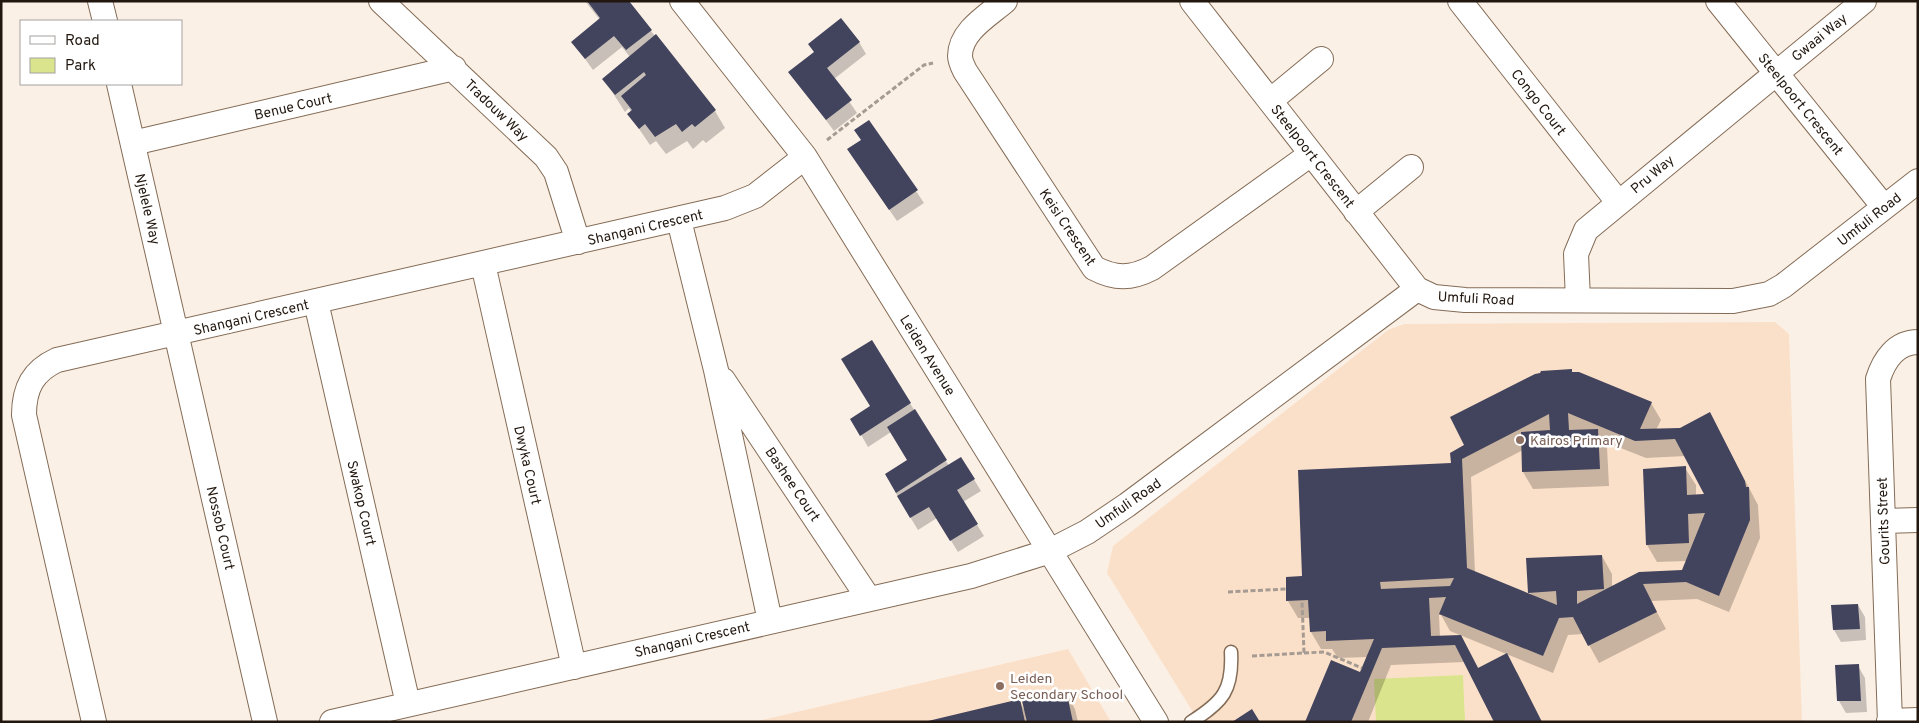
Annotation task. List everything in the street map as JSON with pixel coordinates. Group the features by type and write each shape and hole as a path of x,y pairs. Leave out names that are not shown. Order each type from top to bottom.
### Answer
{"street":[{"path":"100,1 105,20"},
{"name":"Tradouw Way","path":"381,1 454,68 546,158 556,172 578,242"},
{"name":"Leiden Avenue","path":"682,1 804,157 1156,722"},
{"path":"960,57 966,39 975,26 1005,1"},
{"name":"Steelpoort Crescent","path":"1192,1 1416,289"},
{"name":"Congo Court","path":"1460,1 1618,202"},
{"name":"Steelpoort Crescent","path":"1718,1 1774,73 1884,207"},
{"name":"Gwaai Way","path":"1774,73 1864,1"},
{"name":"Keisi Crescent","path":"960,57 965,71 1094,268 1107,275 1138,276 1152,268 1311,154"},
{"name":"Steelpoort Crescent","path":"1270,101 1320,59"},
{"name":"Benue Court","path":"133,143 454,68"},
{"name":"Pru Way","path":"1578,300 1576,254 1581,238 1586,230 1774,73"},
{"name":"Njelele Way","path":"119,85 176,334"},
{"name":"Shangani Crescent","path":"94,722 24,415 24,400 29,385 36,374 46,366 57,360 725,208 755,196 804,157"},
{"name":"Steelpoort Crescent","path":"1356,212 1411,167"},
{"name":"Umfuli Road","path":"1050,551 1087,532 1127,505 1416,289 1434,297 1465,300 1733,301 1769,294 1783,286 1918,180"},
{"name":"Bashee Court","path":"679,220 716,370 770,621"},
{"name":"Dwyka Court","path":"483,264 574,666"},
{"name":"Swakop Court","path":"316,302 408,704"},
{"name":"Nossob Court","path":"176,334 265,722"},
{"name":"Gourits Street","path":"1890,722 1878,379 1882,367 1896,350 1904,345 1918,342"},
{"name":"Bashee Court","path":"716,370 870,599"},
{"path":"1883,521 1918,520"},
{"name":"Shangani Crescent","path":"332,722 971,576 1050,551"},
{"path":"1890,722 1918,720"}],"lane":[{"path":"1191,722 1213,709 1220,701 1230,682 1231,654"}],"path":[{"path":"804,157 924,65 960,57"},
{"path":"1228,592 1286,589"},
{"path":"1302,601 1304,653"},
{"path":"1231,654 1324,652 1362,668"}],"shaded area":[{"name":"Kairos Primary","path":"1775,322 1789,334 1802,722 1199,722 1107,573 1113,546 1388,330 1404,324"},
{"name":"Leiden Secondary School","path":"1068,649 1111,722 753,722"}],"green space":[{"path":"1463,675 1465,722 1376,722 1374,679"}],"building":[{"path":"587,1 629,1 652,30 626,50 614,36 585,59 571,42 600,18"},
{"path":"841,18 860,42 827,68 852,100 826,120 788,72 814,52 808,44"},
{"path":"656,34 716,110 695,127 692,124 682,132 676,124 655,137 645,124 639,129 627,114 632,110 621,96 646,75 644,72 615,95 602,79"},
{"path":"869,120 918,190 889,210 847,149 861,140 854,130"},
{"path":"872,340 911,403 860,436 850,419 870,406 841,359"},
{"path":"1572,369 1572,372 1579,372 1652,402 1640,429 1680,428 1710,412 1745,481 1746,487 1749,487 1750,520 1719,596 1686,582 1643,584 1657,612 1588,646 1573,617 1559,618 1543,656 1439,614 1446,597 1429,598 1431,636 1461,635 1478,668 1507,653 1542,722 1494,722 1455,645 1382,648 1351,722 1305,722 1331,660 1360,672 1374,639 1326,641 1326,631 1310,632 1308,600 1286,601 1286,577 1302,576 1298,470 1451,463 1450,453 1464,445 1450,417 1541,371","holes":["1568,413 1635,441 1675,439 1704,494 1687,495 1686,466 1643,469 1646,545 1689,543 1688,514 1705,513 1682,570 1639,572 1577,604 1577,591 1604,589 1602,555 1526,558 1528,593 1556,591 1557,605 1467,568 1462,459 1549,414 1550,430 1521,432 1522,472 1600,469 1598,429 1569,430","1454,578 1450,586 1381,589 1380,582"]},
{"path":"915,409 947,460 896,493 885,474 907,460 887,427"},
{"path":"961,457 975,479 957,490 978,524 950,541 929,507 910,518 897,496"},
{"path":"1858,604 1860,629 1833,630 1831,605"},
{"path":"1859,664 1861,701 1837,701 1835,665"},
{"path":"1066,690 1073,722 1027,722 1022,701"},
{"path":"1020,699 1025,722 928,722 928,721"},
{"path":"1252,709 1260,722 1232,722"}],"place":[{"name":"Kairos Primary","path":"1520,440"},
{"name":"Leiden Secondary School","path":"1000,686"}]}
